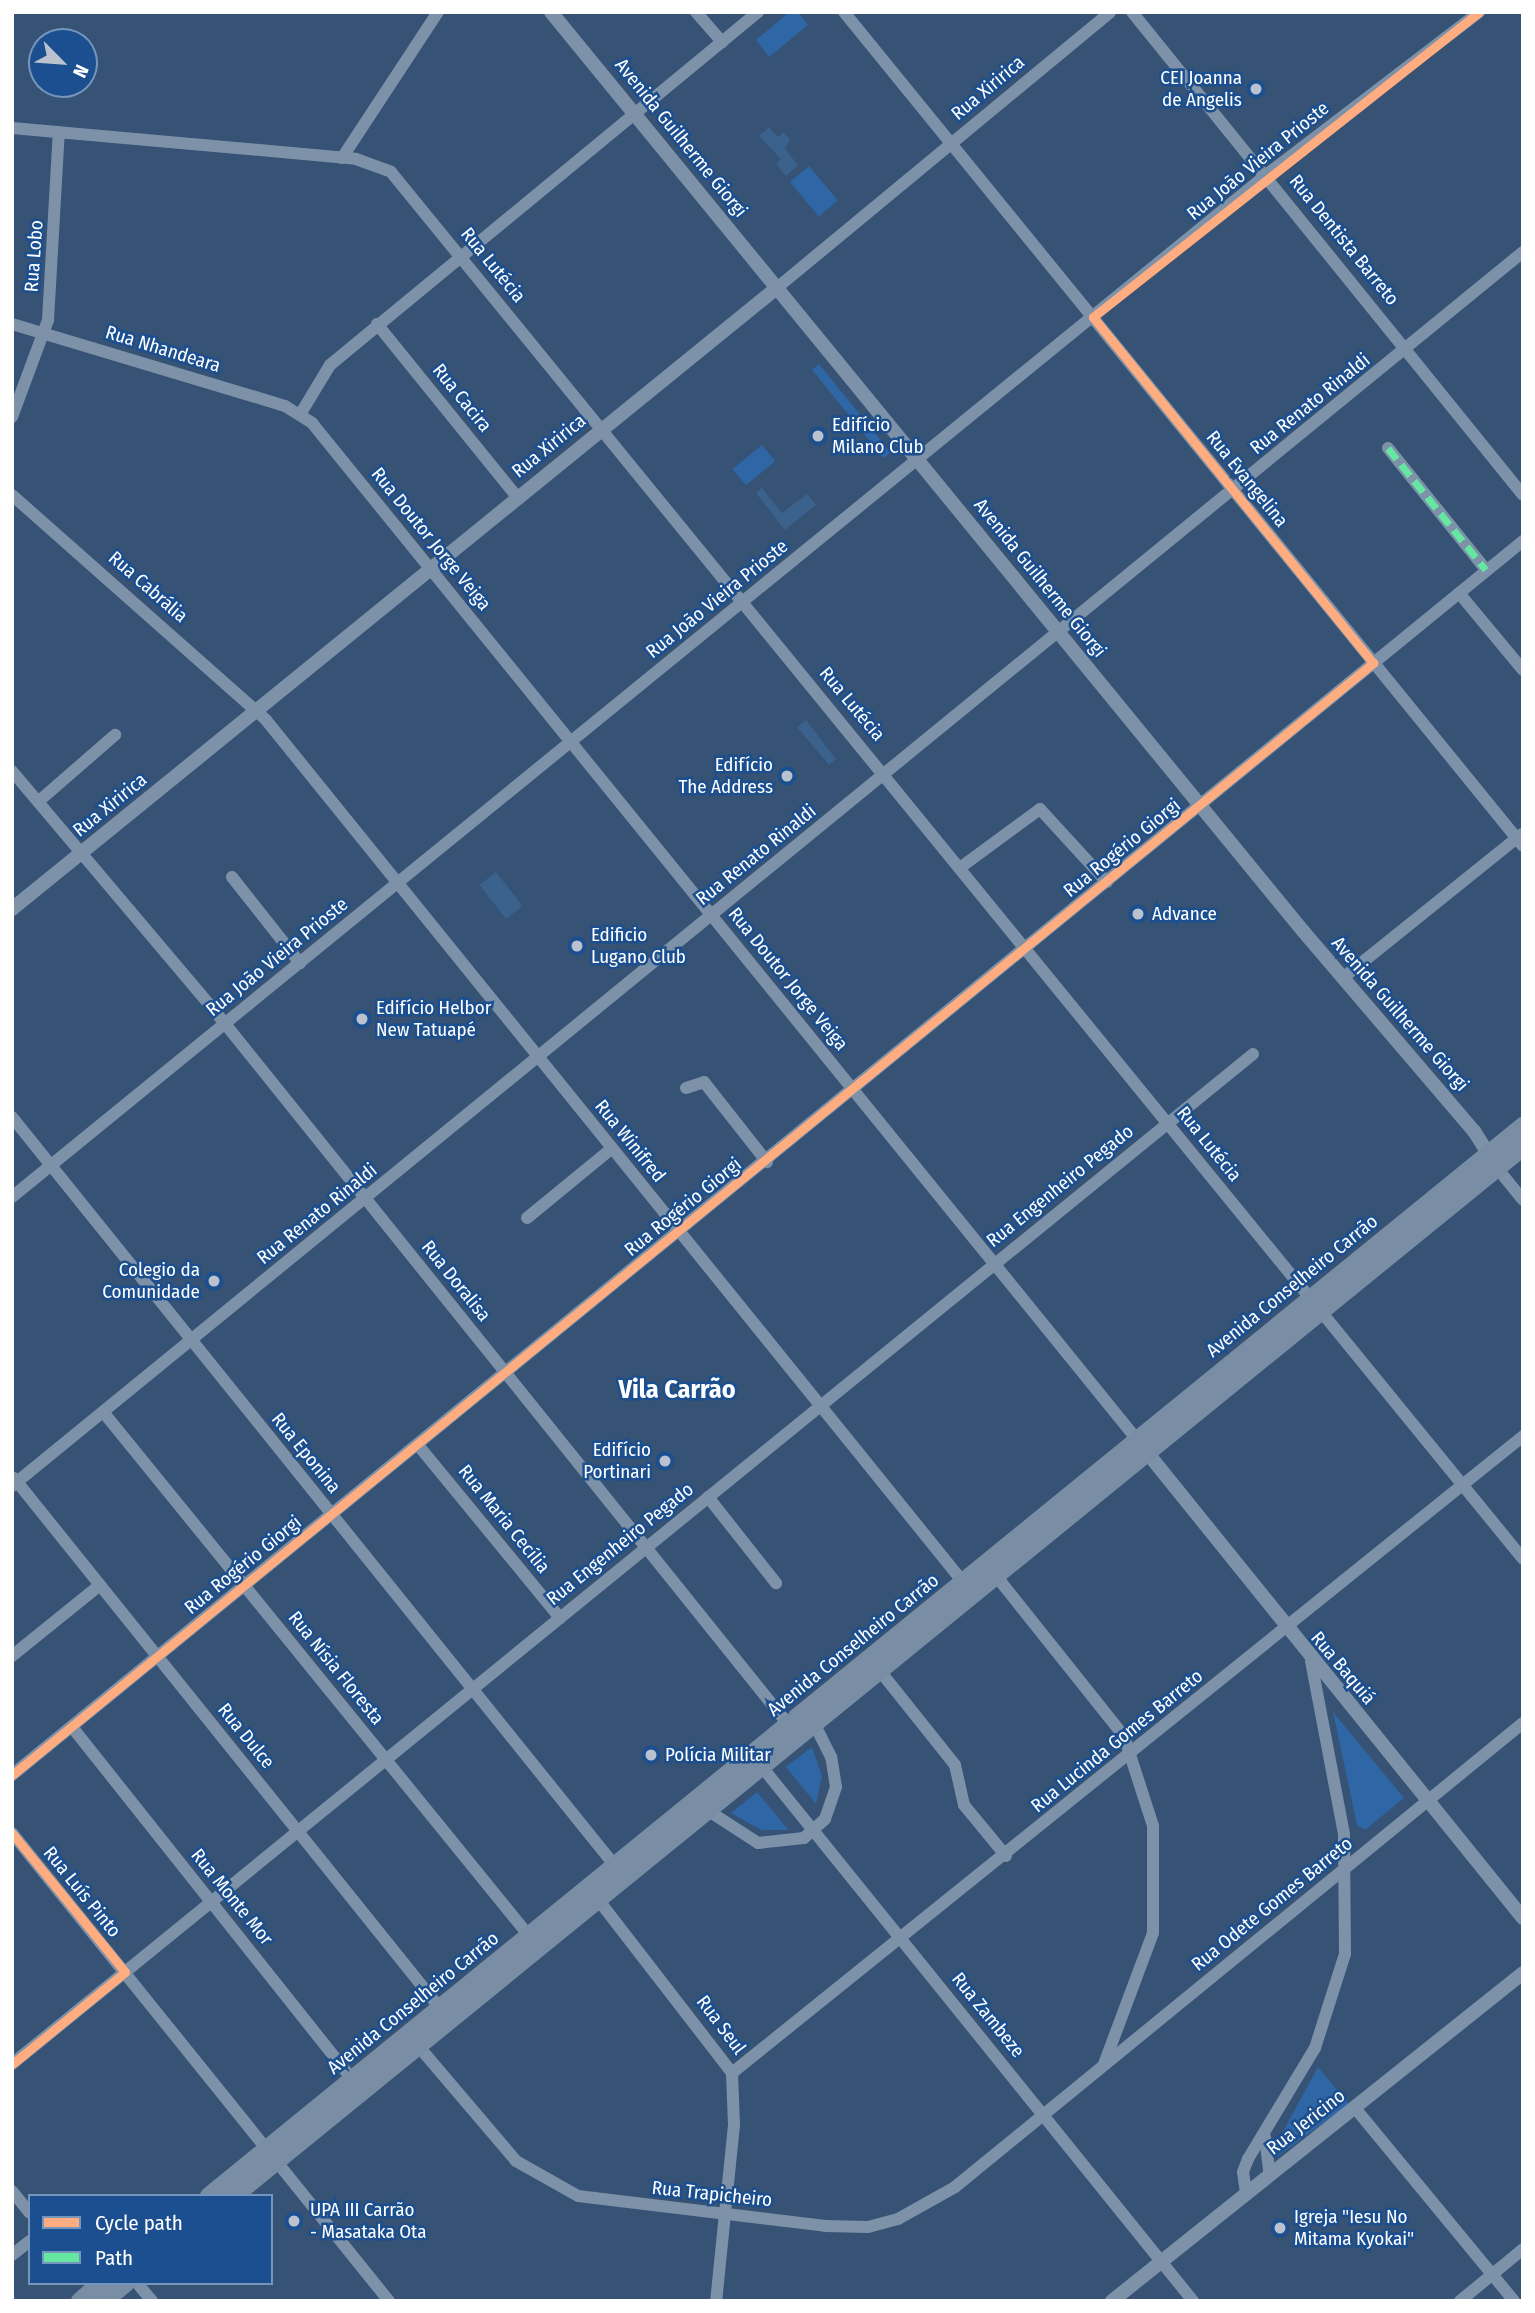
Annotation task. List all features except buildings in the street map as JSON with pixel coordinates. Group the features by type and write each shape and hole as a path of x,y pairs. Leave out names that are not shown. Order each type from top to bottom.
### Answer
{"main road":[{"name":"Avenida Conselheiro Carrão","path":"212,2194 272,2154 969,1589 1493,1161 1523,1126"},
{"name":"Avenida Conselheiro Carrão","path":"1493,1161 1523,1147"},
{"name":"Avenida Conselheiro Carrão","path":"811,1716 880,1671 969,1589 997,1577 1143,1447"},
{"name":"Avenida Conselheiro Carrão","path":"236,2194 272,2154"},
{"path":"94,2293 120,2285"}],"street":[{"path":"342,158 438,12"},
{"name":"Avenida Guilherme Giorgi","path":"551,12 636,112 1493,1161"},
{"path":"696,12 722,41"},
{"path":"301,413 330,365 758,12"},
{"name":"Rua Evangelina","path":"844,12 1373,663 1521,840"},
{"name":"Rua Xiririca","path":"12,909 778,286 1110,12"},
{"name":"Rua Dentista Barreto","path":"1132,12 1408,349 1523,495"},
{"name":"Rua João Vieira Prioste","path":"12,1197 1266,175 1479,12"},
{"name":"Rua Lutécia","path":"12,128 342,158 391,172 886,774 1314,1305 1523,1559"},
{"name":"Rua Lobo","path":"12,417 44,333 55,256 59,132"},
{"name":"Rua Renato Rinaldi","path":"14,1481 104,1413 1408,349 1523,252"},
{"name":"Rua Nhandeara","path":"12,324 301,413"},
{"name":"Rua Cacira","path":"377,324 517,497"},
{"name":"Rua Doutor Jorge Veiga","path":"301,413 431,569 1143,1447"},
{"path":"1388,448 1486,570"},
{"name":"Rua Cabrália","path":"12,495 257,710"},
{"name":"Rua Rogério Giorgi","path":"12,1775 767,1162 1523,541"},
{"path":"1459,593 1523,670"},
{"name":"Rua Winifred","path":"257,710 969,1589"},
{"path":"39,801 115,735"},
{"name":"Rua Doralisa","path":"12,771 84,851 225,1024 793,1731"},
{"path":"961,867 1040,809 1107,881"},
{"path":"1344,977 1521,840"},
{"path":"232,877 300,963"},
{"name":"Rua Engenheiro Pegado","path":"12,2064 1253,1054"},
{"path":"687,1088 704,1082 767,1162"},
{"name":"Rua Eponina","path":"12,1117 620,1871"},
{"path":"527,1218 611,1149"},
{"path":"1493,1161 1523,1200"},
{"name":"Rua Nísia Floresta","path":"104,1413 533,1942"},
{"name":"Rua Lucinda Gomes Barreto","path":"732,2073 902,1940 1523,1436"},
{"name":"Rua Maria Cecília","path":"418,1445 560,1618"},
{"name":"Rua Baquiá","path":"1143,1447 1285,1629 1523,1918"},
{"name":"Rua Dulce","path":"14,1481 445,2014"},
{"path":"708,1497 776,1583"},
{"path":"997,1577 1113,1719 1132,1754 1153,1826 1156,1901 1142,1971 1102,2068"},
{"path":"12,1656 100,1585"},
{"path":"1246,2193 1243,2172 1315,2048 1337,1990 1345,1954 1347,1869 1311,1661"},
{"path":"880,1671 955,1765 964,1805 1006,1856"},
{"path":"702,1805 748,1839 770,1845 795,1842 813,1830 830,1809 836,1787 831,1757 811,1716"},
{"name":"Rua Odete Gomes Barreto","path":"1044,2113 1523,1723"},
{"name":"Rua Monte Mor","path":"72,1727 357,2085"},
{"name":"Rua Zambeze","path":"757,1761 1044,2113 1193,2301"},
{"name":"Rua Luís Pinto","path":"12,1833 389,2301"},
{"name":"Rua Seul","path":"593,1894 732,2073 734,2125 716,2301"},
{"name":"Rua Jericino","path":"1112,2301 1523,1973"},
{"name":"Rua Trapicheiro","path":"413,2040 497,2141 556,2187 596,2200 724,2216 868,2227 898,2219 955,2187 1044,2113"},
{"path":"1355,2108 1514,2301"},
{"path":"1265,2137 1270,2175"},
{"path":"12,2191 28,2211"},
{"path":"12,2255 28,2243"},
{"path":"1460,2301 1523,2249"},
{"path":"139,2285 152,2301"}],"shaded area":[{"path":"789,12 798,12 808,25 769,57 756,40"},
{"path":"769,127 778,137 784,132 790,140 785,149 798,165 786,176 776,164 781,159 759,136"},
{"path":"809,166 838,200 819,217 790,182"},
{"path":"819,364 891,453 884,458 812,370"},
{"path":"762,445 775,461 746,485 732,469"},
{"path":"762,488 782,513 807,494 816,505 785,530 756,493"},
{"path":"806,720 836,759 829,765 797,727"},
{"path":"496,872 522,906 506,919 479,885"},
{"path":"1333,1712 1404,1798 1365,1830 1357,1825"},
{"path":"812,1747 822,1776 816,1804 786,1767"},
{"path":"757,1792 788,1830 761,1830 731,1813"},
{"path":"1318,2067 1349,2104 1277,2157 1274,2148"}],"marked path":[{"path":"1388,448 1486,570"}],"cycle path":[{"path":"12,1775 1373,663 1093,317 1479,12"},
{"path":"12,1833 125,1972 12,2064"}],"place":[{"name":"CEI Joanna de Angelis","path":"1256,89"},
{"name":"Edifício Milano Club","path":"818,436"},
{"name":"Edifício The Address","path":"787,776"},
{"name":"Advance","path":"1138,914"},
{"name":"Edificio Lugano Club","path":"577,946"},
{"name":"Edifício Helbor New Tatuapé","path":"362,1019"},
{"name":"Colegio da Comunidade","path":"214,1281"},
{"name":"Edifício Portinari","path":"665,1461"},
{"name":"Polícia Militar","path":"651,1755"},
{"name":"UPA III Carrão - Masataka Ota","path":"294,2221"},
{"name":"Igreja \"Iesu No Mitama Kyokai\"","path":"1280,2228"}],"district":[{"name":"Vila Carrão","path":"677,1390"}]}
